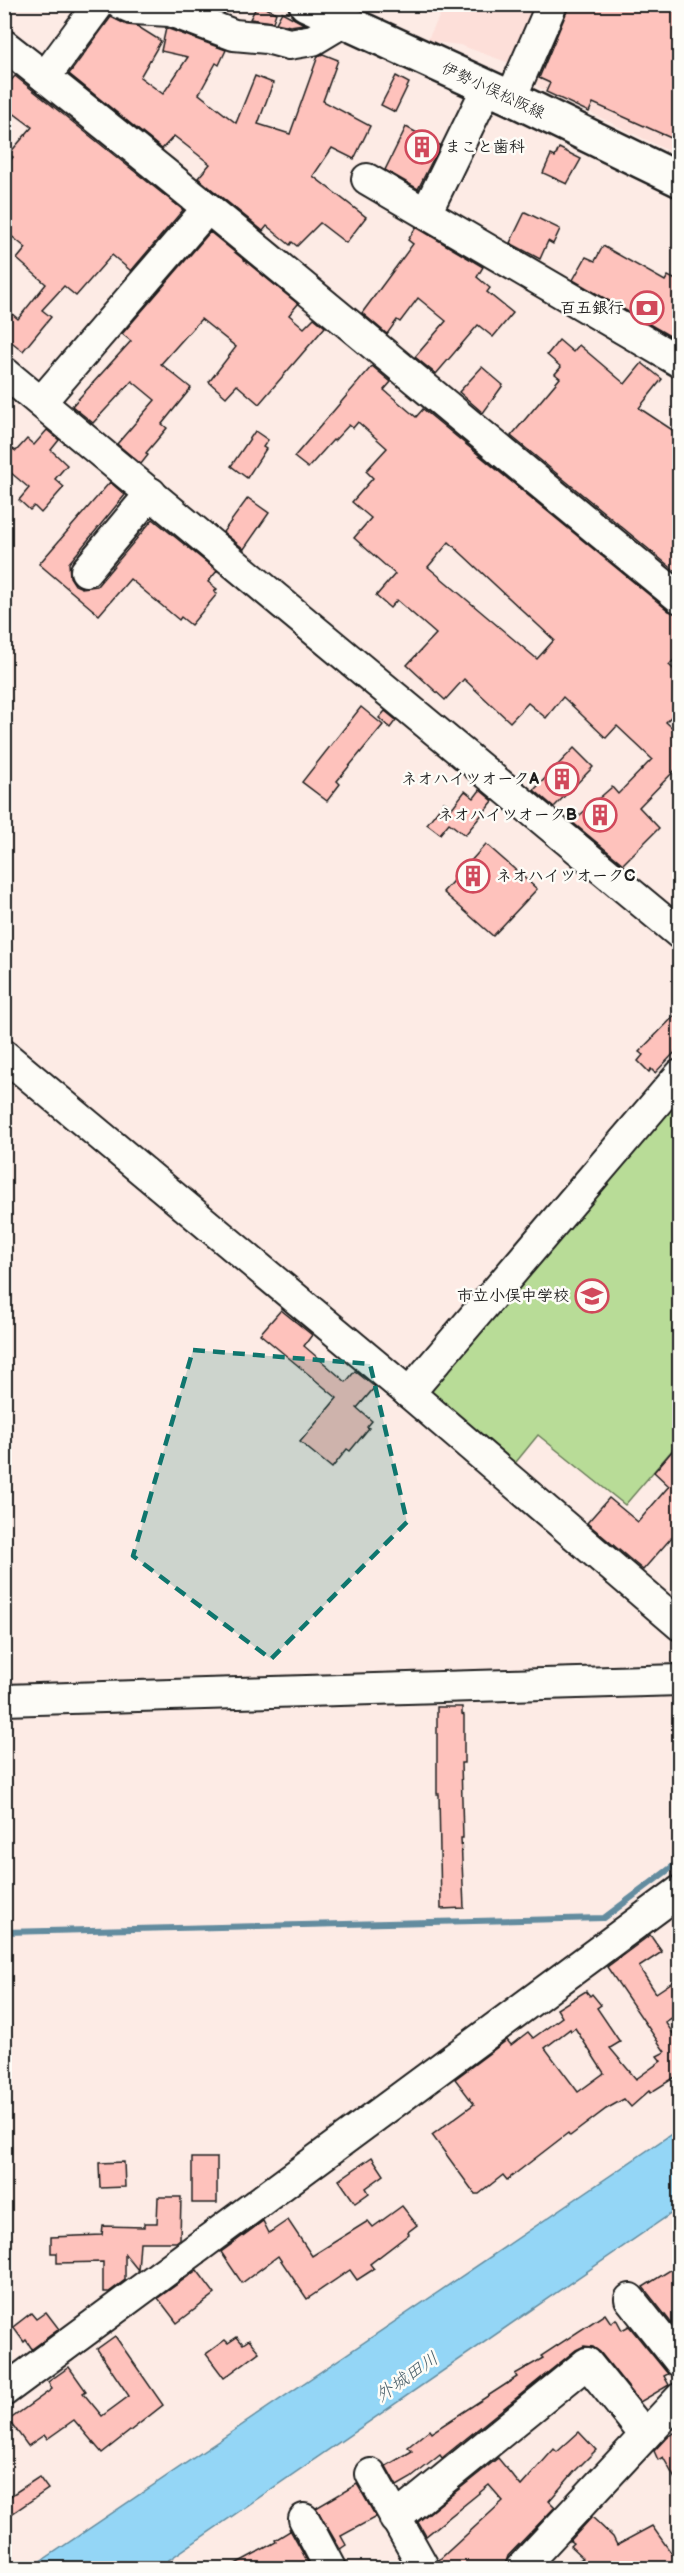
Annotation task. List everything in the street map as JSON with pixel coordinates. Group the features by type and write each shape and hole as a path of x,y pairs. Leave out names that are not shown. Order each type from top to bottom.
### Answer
{"main road":[{"name":"伊勢小俣松阪線","path":"306,4 680,180"}],"street":[{"path":"45,77 99,4"},
{"path":"122,4 134,9 170,11 234,35 267,38 289,44 313,40 342,22"},
{"path":"426,213 552,4"},
{"path":"4,45 208,208 680,598"},
{"path":"367,179 680,362"},
{"path":"41,402 208,208"},
{"path":"4,372 680,934"},
{"path":"86,571 151,494"},
{"path":"4,1055 409,1393 680,1625"},
{"path":"409,1393 680,1075"},
{"path":"4,1700 680,1680"},
{"path":"4,2391 680,1891"},
{"path":"630,2298 680,2362"},
{"path":"395,2519 587,2363 645,2435"},
{"path":"521,2568 645,2435 678,2404"},
{"path":"371,2474 423,2568"},
{"path":"304,2519 330,2568"}],"highlighted area":[{"path":"193,1350 370,1364 407,1522 271,1659 133,1556"}],"shaded area":[{"path":"445,5 679,5 679,156 538,87 531,71 460,45 427,41"}],"green space":[{"name":"市立小俣中学校","path":"679,1088 679,1442 625,1505 538,1435 512,1467 430,1397 428,1388"}],"water":[{"name":"外城田川","path":"679,2129 679,2208 157,2568 31,2568"}],"building":[{"path":"258,4 276,13 273,22 250,19"},
{"path":"570,4 680,4 680,142 593,103 589,112 546,92 550,83 539,78"},
{"path":"282,12 304,24 290,26 276,23"},
{"path":"111,17 127,25 137,26 161,41 140,77 163,94 188,57 161,51 166,28 226,50 219,65 216,63 199,94 236,123 255,76 273,83 258,124 290,134 318,56 323,54 338,60 323,101 370,126 354,159 332,148 313,176 366,217 346,243 320,223 297,246 292,242 290,245 267,226 263,231 198,178 210,164 174,136 162,149 69,74"},
{"path":"15,76 183,210 131,271 112,255 76,296 64,286 42,310 51,317 23,351 4,336 4,307 18,319 46,284 17,259 26,248 4,230 4,167 13,157 9,154 32,127 4,106 4,88"},
{"path":"396,76 409,83 395,112 381,105"},
{"path":"406,127 440,145 418,189 385,170"},
{"path":"559,148 581,159 567,184 543,173 551,155 555,157"},
{"path":"525,212 560,229 553,244 548,241 540,259 510,243"},
{"path":"416,227 483,267 477,277 490,288 487,292 513,313 493,337 478,325 436,374 415,357 446,321 418,298 400,322 397,320 387,334 362,313 413,244 408,240"},
{"path":"210,232 298,304 289,315 304,328 314,318 325,327 259,404 237,385 226,397 209,382 236,347 201,319 161,364 191,388 162,424 167,428 146,453 148,455 141,464 117,444 155,400 132,381 93,423 72,406 131,341 122,334"},
{"name":"百五銀行","path":"603,246 665,281 668,276 680,282 680,332 675,339 573,280 586,257 595,261"},
{"path":"559,340 573,352 579,345 625,384 642,363 662,379 639,408 680,435 680,575 511,436 560,378 555,374 561,367 547,355"},
{"path":"372,366 391,382 384,390 416,417 423,409 669,611 680,615 680,654 669,665 680,675 680,707 666,722 680,735 680,765 639,807 659,828 623,864 572,822 612,787 618,794 652,759 617,726 606,738 563,697 546,718 528,703 510,722 464,679 445,700 407,665 436,634 397,600 390,608 376,596 395,574 354,538 371,518 352,502 373,478 366,471 387,448 358,422 353,428 349,425 308,468 294,457","holes":["449,542 554,640 537,659 428,567"]},
{"path":"482,367 503,385 483,413 459,392"},
{"path":"47,430 59,440 51,450 67,465 55,479 64,487 41,513 34,506 30,510 19,500 29,488 4,467 4,455 11,448 16,451 27,439 34,445"},
{"path":"255,431 268,440 263,447 266,449 247,478 231,466"},
{"path":"110,482 125,495 69,563 70,577 75,585 82,588 97,586 153,519 217,571 208,582 217,589 214,592 217,594 191,625 181,617 179,620 130,579 99,615 39,564"},
{"path":"248,498 269,513 244,549 223,532"},
{"path":"361,707 383,725 337,781 340,784 327,801 302,782"},
{"path":"385,711 396,720 390,728 379,718"},
{"name":"ネオハイツオークA","path":"574,748 593,767 554,807 534,790"},
{"path":"480,790 493,801 465,835 449,823 440,834 427,824 444,802 452,808 465,791 474,798"},
{"path":"486,844 537,889 493,936 443,892"},
{"path":"680,1010 680,1047 655,1073 651,1069 649,1072 638,1061 643,1055 639,1052"},
{"path":"281,1310 312,1335 304,1346 346,1382 355,1371 375,1387 357,1408 372,1421 367,1427 369,1428 350,1451 347,1449 332,1468 300,1442 337,1398 260,1334"},
{"path":"680,1442 680,1528 643,1570 587,1523 609,1498 638,1522 669,1486 654,1472"},
{"path":"437,1707 462,1707 464,1715 464,1763 461,1763 463,1838 461,1838 464,1908 441,1909"},
{"path":"650,1935 662,1952 639,1967 656,1993 680,1977 680,2013 665,2022 680,2043 680,2074 650,2093 649,2091 631,2107 624,2099 606,2109 570,2136 568,2133 507,2180 503,2175 479,2194 475,2194 432,2135 474,2104 455,2079 507,2040 511,2045 528,2032 533,2038 562,2017 557,2009 586,1991 590,1996 592,1994 601,2005 597,2008 620,2042 610,2048 636,2079 661,2061 657,2056 665,2052 607,1967","holes":["575,2028 604,2073 578,2092 545,2048 570,2029 571,2031"]},
{"path":"372,2157 384,2175 366,2188 369,2193 355,2203 339,2180"},
{"path":"192,2158 217,2158 217,2203 192,2203"},
{"path":"124,2162 125,2187 100,2188 99,2163"},
{"path":"158,2197 181,2197 180,2239 176,2242 140,2242 138,2270 125,2254 125,2280 109,2292 103,2292 103,2262 57,2263 57,2253 51,2253 51,2237 102,2235 103,2226 144,2227 144,2223 157,2223"},
{"path":"402,2206 417,2225 408,2232 409,2234 370,2264 374,2269 357,2280 350,2270 307,2299 278,2256 242,2283 221,2252 263,2221 269,2233 288,2220 312,2256 368,2221 373,2227"},
{"path":"680,2264 680,2334 643,2287"},
{"path":"197,2270 215,2294 177,2323 158,2298"},
{"path":"46,2312 59,2329 32,2349 13,2327 31,2313 36,2319"},
{"path":"605,2314 611,2323 616,2319 622,2330 629,2326 668,2374 664,2376 669,2385 640,2402 600,2352 593,2347 584,2346 576,2350 442,2458 440,2455 397,2486 386,2466 412,2451 408,2447 429,2430 431,2433 517,2377 515,2374 543,2358 541,2356"},
{"path":"115,2336 163,2405 102,2453 74,2420 47,2439 44,2435 28,2446 9,2420 52,2389 48,2382 69,2367 86,2391 83,2393 102,2416 129,2396 97,2349"},
{"path":"237,2337 243,2344 249,2340 259,2352 224,2378 206,2354 225,2340 228,2343"},
{"path":"680,2430 680,2488 663,2457 658,2460 654,2451 668,2436"},
{"path":"579,2432 596,2450 549,2501 555,2507 508,2556 504,2568 441,2568 439,2560 503,2501 489,2485 426,2536 418,2522 498,2458 521,2486 554,2449 557,2452"},
{"path":"39,2477 48,2489 4,2519 4,2500"},
{"path":"357,2484 376,2517 341,2536 346,2545 340,2549 316,2508"},
{"path":"592,2517 613,2537 617,2545 652,2526 680,2568 566,2568 583,2558 570,2546 573,2543 570,2541"},
{"path":"289,2528 311,2568 228,2568 276,2542 275,2540 290,2531"}],"waterway":[{"path":"4,1932 604,1918 680,1861"}],"place":[{"name":"まこと歯科","path":"422,147"},
{"name":"百五銀行","path":"647,308"},
{"name":"ネオハイツオークA","path":"562,779"},
{"name":"ネオハイツオークB","path":"600,815"},
{"name":"ネオハイツオークC","path":"473,876"},
{"name":"市立小俣中学校","path":"592,1296"}]}
